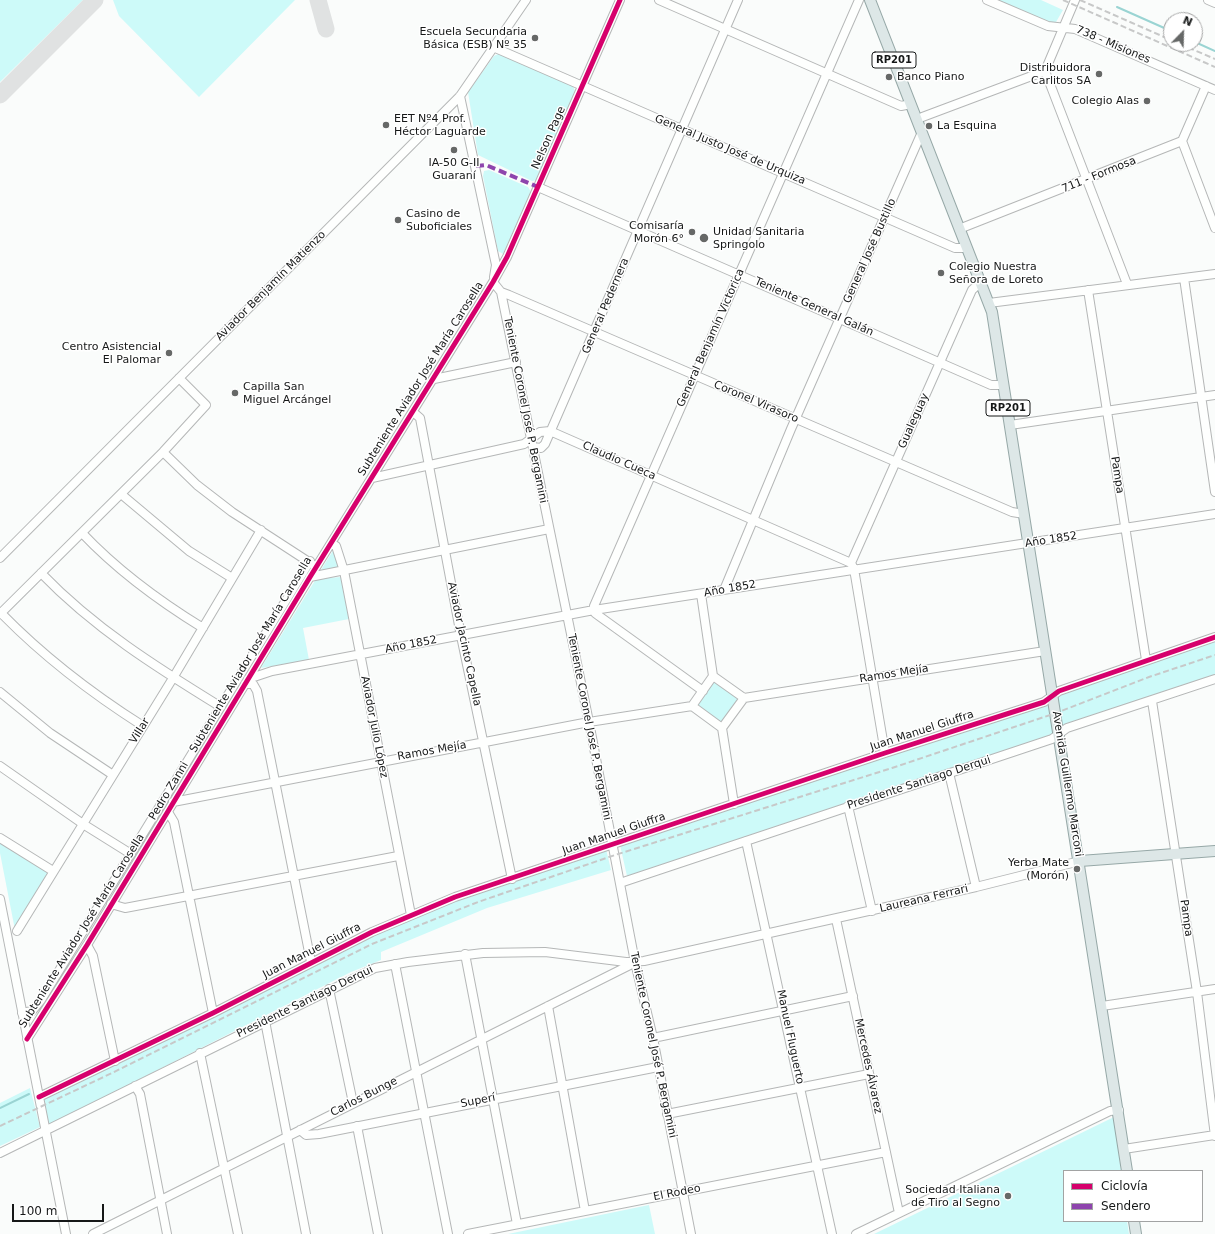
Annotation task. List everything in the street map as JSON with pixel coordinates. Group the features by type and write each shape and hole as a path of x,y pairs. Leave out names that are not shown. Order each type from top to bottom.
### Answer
{"main road":[{"name":"RP201","path":"870,0 958,229 989,303"},
{"name":"Avenida Guillermo Marconi","path":"989,303 1004,386 1128,1170"},
{"name":"Laureana Ferrari","path":"1080,861 1215,851"},
{"path":"1134,1222 1136,1234"}],"street":[{"name":"Aviador Benjamín Matienzo","path":"0,558 392,166 460,96 526,0"},
{"name":"Nelson Page","path":"493,282 538,187 620,0"},
{"path":"659,0 901,106 911,104"},
{"name":"General Pedernera","path":"532,443 540,448 543,447 595,332 738,0"},
{"name":"General Benjamín Victorica","path":"594,610 595,602 859,0"},
{"name":"738 - Misiones","path":"987,0 1048,26 1076,29 1215,90"},
{"path":"1075,0 1045,71 1127,284"},
{"path":"1208,0 1215,3"},
{"name":"General Justo José de Urquiza","path":"494,47 582,87 955,248 967,248"},
{"path":"917,119 1045,71"},
{"path":"1206,86 1182,142 1215,228"},
{"path":"460,96 496,265 493,282"},
{"name":"General José Bustillo","path":"724,590 752,520 922,132"},
{"name":"711 - Formosa","path":"958,229 1182,142"},
{"name":"Teniente General Galán","path":"538,187 991,385 1004,386"},
{"path":"989,303 1127,284 1215,274"},
{"path":"1184,278 1200,397 1215,492"},
{"name":"Coronel Virasoro","path":"493,282 501,292 1012,512 1024,514"},
{"name":"Subteniente Aviador José María Carosella","path":"27,1039 87,945 310,577 493,282"},
{"name":"Gualeguay","path":"853,566 896,462 972,290 981,282"},
{"name":"Pampa","path":"1088,290 1146,660"},
{"name":"Teniente Coronel José P. Bergamini","path":"501,292 589,722 635,962 658,1067 691,1234"},
{"path":"434,379 516,362"},
{"path":"143,726 105,702 58,666 0,613 121,494 206,405 179,378"},
{"path":"1010,425 1215,395"},
{"name":"Aviador Jacinto Capella","path":"413,412 420,418 461,636 512,879"},
{"path":"372,478 429,464 532,443 540,432 550,431"},
{"name":"Claudio Cueca","path":"550,431 841,559 853,566"},
{"path":"162,452 197,485 232,512 310,561 316,569"},
{"path":"121,494 189,551 232,578"},
{"name":"Año 1852","path":"247,682 272,671 461,636 567,614 840,572 853,566 1028,543 1215,514"},
{"path":"310,577 549,529"},
{"name":"Villar","path":"17,931 173,678 261,530"},
{"path":"82,533 102,554 135,581 203,628"},
{"name":"Aviador Julio López","path":"331,544 336,546 344,571 398,856 411,915"},
{"path":"840,572 843,566 841,559"},
{"name":"Pedro Zanni","path":"22,1013 32,1011 41,1000 310,561"},
{"path":"853,566 885,753"},
{"path":"41,573 61,593 104,630 140,657 220,707"},
{"path":"701,594 713,676 692,706 722,728 734,804"},
{"path":"594,610 598,616 703,691"},
{"name":"Juan Manuel Giuffra","path":"39,1097 213,1013 311,962 411,915 455,897 885,753 1044,702 1059,691 1215,637"},
{"name":"Ramos Mejía","path":"744,698 1045,651"},
{"path":"713,676 744,698 722,728"},
{"name":"Presidente Santiago Derqui","path":"620,883 1052,739 1067,728 1215,679"},
{"path":"247,682 253,684 257,690 311,962"},
{"path":"0,692 50,733 113,775"},
{"name":"Pampa","path":"1152,701 1197,992 1215,1136"},
{"name":"Ramos Mejía","path":"173,802 589,722 692,706"},
{"path":"0,766 83,824 131,854"},
{"path":"949,773 976,887"},
{"path":"848,806 872,911"},
{"path":"168,812 174,822 213,1013"},
{"path":"0,838 53,871"},
{"name":"Manuel Fluguerto","path":"746,840 768,934 832,1234"},
{"path":"111,904 125,908 398,856"},
{"name":"Laureana Ferrari","path":"635,962 872,911 1080,861"},
{"path":"0,899 66,1234"},
{"name":"Mercedes Álvarez","path":"836,919 899,1213"},
{"path":"87,945 93,956 115,1061"},
{"name":"Presidente Santiago Derqui","path":"0,1153 370,969 466,954 545,952 635,962"},
{"path":"466,954 517,1224"},
{"name":"Carlos Bunge","path":"93,1234 417,1070 635,962"},
{"path":"395,964 448,1234"},
{"path":"329,989 354,1103"},
{"path":"1102,1006 1215,989"},
{"path":"652,1038 853,996"},
{"path":"548,1006 561,1086 585,1211"},
{"path":"265,1021 306,1234"},
{"path":"200,1053 238,1234"},
{"name":"Superí","path":"300,1130 306,1136 493,1098 658,1067"},
{"path":"667,1114 869,1074"},
{"path":"135,1086 140,1094 167,1234"},
{"path":"856,1234 1110,1111 1119,1110"},
{"path":"356,1126 378,1234"},
{"path":"1124,1149 1215,1136"},
{"name":"El Rodeo","path":"468,1234 886,1152"}],"shaded area":[{"path":"0,0 83,0 0,82"},
{"path":"113,0 295,0 199,97 119,16"},
{"path":"995,0 1041,0 1063,10 1056,22 1045,22"},
{"path":"500,53 573,86 575,91 537,180 532,181 478,155 468,92 494,56"},
{"path":"489,170 528,187 531,192 503,254 498,251 483,176 484,171"},
{"path":"334,549 340,569 321,570"},
{"path":"341,577 349,619 303,628 309,660 261,668 316,579"},
{"path":"1215,637 1215,679 746,841 627,876 620,845 1052,697"},
{"path":"714,681 739,700 721,723 696,705"},
{"path":"0,842 46,870 48,873 15,930 0,853"},
{"path":"606,849 611,870 487,908 381,952 381,960 351,972 47,1126 42,1100 411,915"},
{"path":"30,1088 40,1127 0,1146 0,1103"},
{"name":"Sociedad Italiana de Tiro al Segno","path":"1114,1117 1121,1170 1063,1170 1063,1222 1127,1222 1129,1234 874,1234"},
{"path":"649,1205 655,1234 508,1234"}],"waterway":[{"path":"1117,7 1163,27"},
{"path":"1203,46 1215,51"},
{"path":"0,1108 29,1094"}],"taxiway":[{"path":"0,95 95,0"},
{"path":"318,0 326,29"}],"railway":[{"path":"1063,0 1215,67"},
{"path":"1080,0 1163,36"},
{"path":"1199,52 1215,59"},
{"path":"0,1126 112,1073 372,944 478,902 615,855 892,768 1056,713 1149,677 1215,655"}],"marked path":[{"path":"476,166 486,165 538,187"}],"cycle path":[{"path":"27,1039 87,945 310,577 493,282 507,257 620,0"},
{"path":"39,1097 213,1013 372,932 455,897 885,753 1044,702 1059,691 1215,637"}],"place":[{"name":"Escuela Secundaria Básica (ESB) Nº 35","path":"535,38"},
{"name":"Distribuidora Carlitos SA","path":"1099,74"},
{"name":"Banco Piano","path":"889,77"},
{"name":"Colegio Alas","path":"1147,101"},
{"name":"EET Nº4 Prof. Héctor Laguarde","path":"386,125"},
{"name":"La Esquina","path":"929,126"},
{"name":"IA-50 G-II Guaraní","path":"454,150"},
{"name":"Casino de Suboficiales","path":"398,220"},
{"name":"Comisaría Morón 6°","path":"692,232"},
{"name":"Unidad Sanitaria Springolo","path":"704,238"},
{"name":"Colegio Nuestra Señora de Loreto","path":"941,273"},
{"name":"Centro Asistencial El Palomar","path":"169,353"},
{"name":"Capilla San Miguel Arcángel","path":"235,393"},
{"name":"Yerba Mate (Morón)","path":"1077,869"},
{"name":"Sociedad Italiana de Tiro al Segno","path":"1008,1196"}]}
